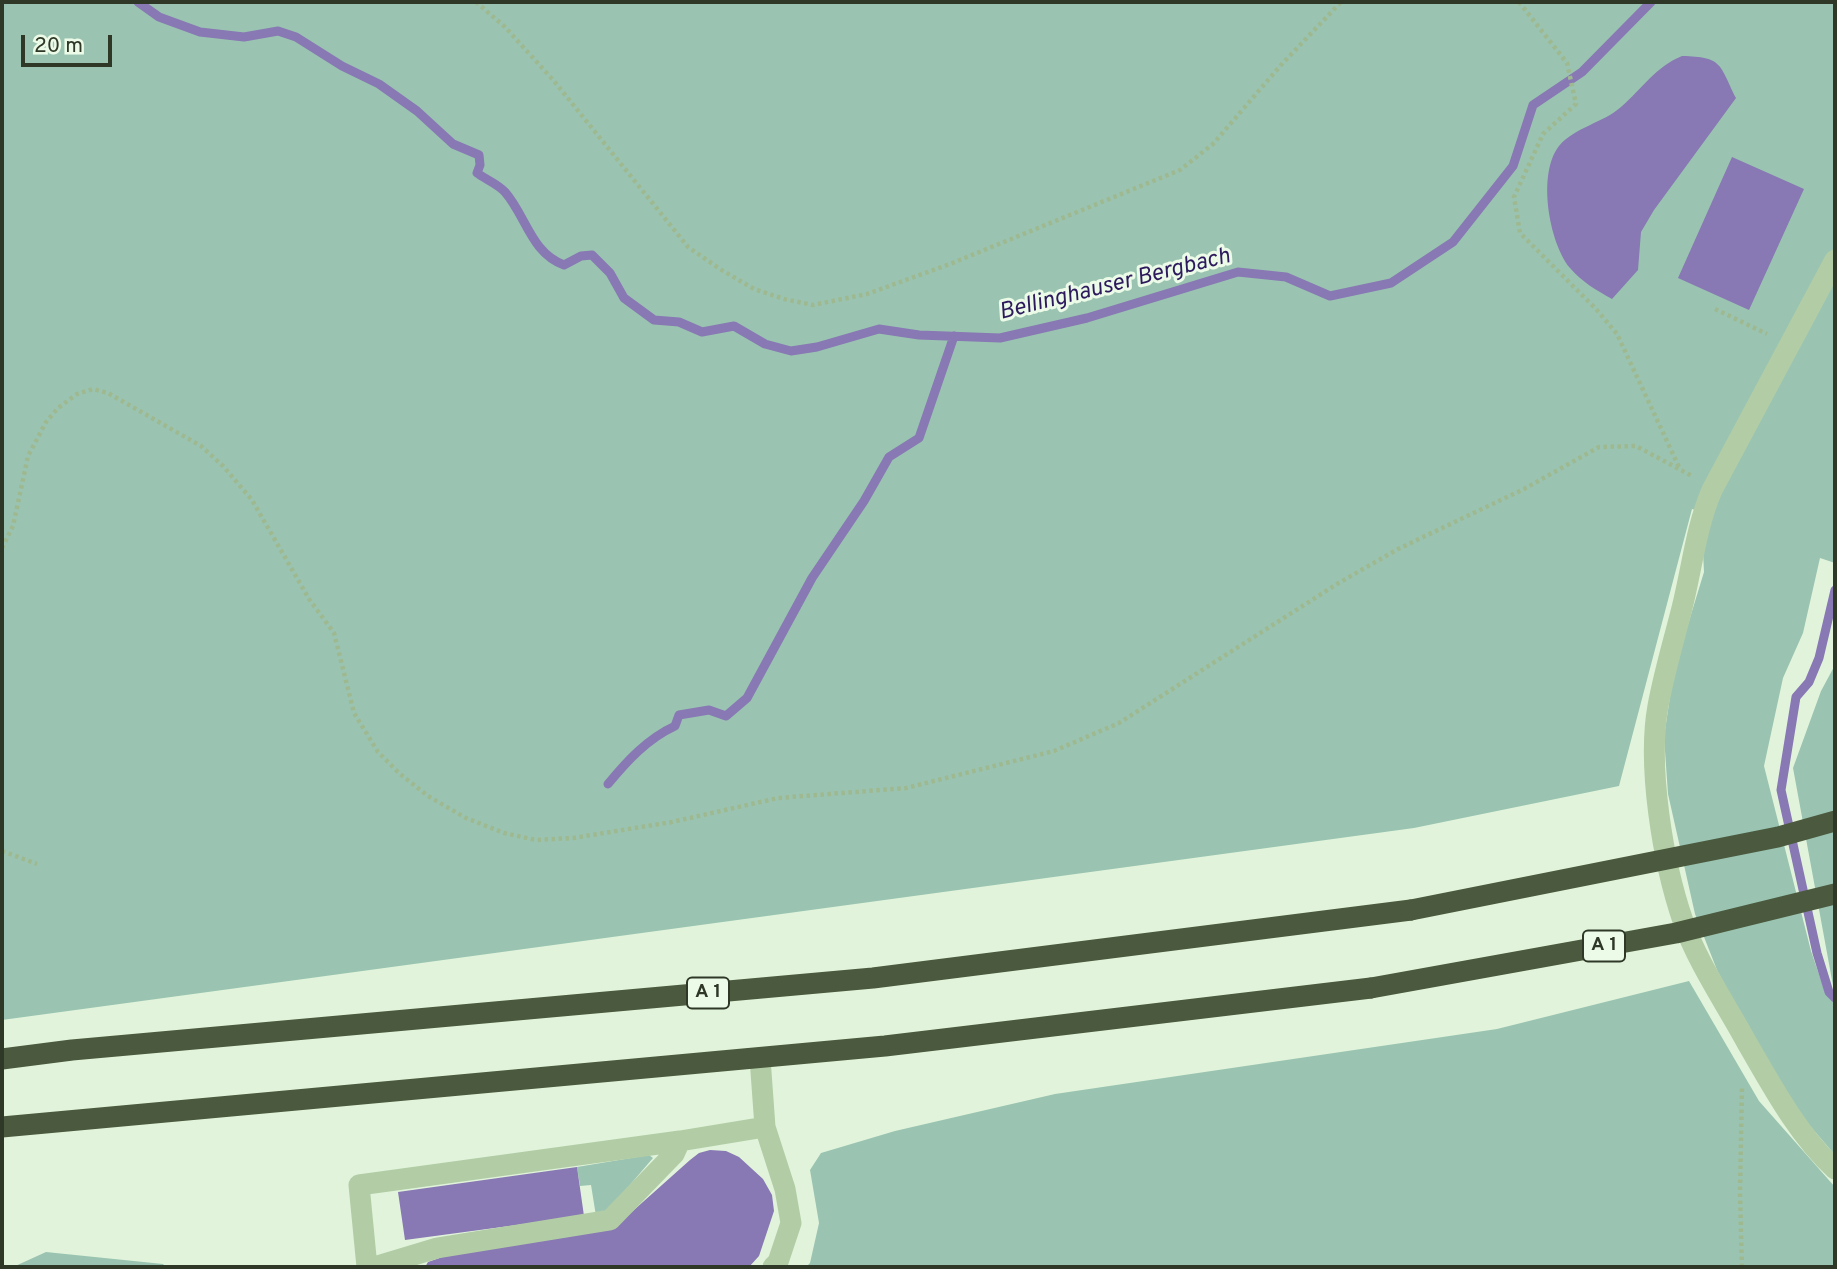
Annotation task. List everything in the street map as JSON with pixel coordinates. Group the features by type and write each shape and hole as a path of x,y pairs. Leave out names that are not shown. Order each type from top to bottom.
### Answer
{"highway":[{"name":"A 1","path":"2,1059 72,1050 873,978 1412,910 1777,836 1835,821"},
{"name":"A 1","path":"2,1127 899,1045 1371,988 1676,933 1835,894"}],"lane":[{"path":"1835,260 1712,489 1701,515 1658,707 1655,737 1655,770 1662,838 1683,922 1714,984 1776,1092 1801,1129 1835,1169"},
{"path":"760,1058 765,1127 785,1189 791,1223 778,1262 773,1267"},
{"path":"367,1267 359,1185 765,1127"},
{"path":"374,1267 436,1248 610,1220 674,1154 680,1141"}],"path":[{"path":"476,2 505,27 554,81 688,247 754,289 813,305 867,294 950,264 1180,170 1213,144 1281,65 1341,2"},
{"path":"2,548 13,526 28,456 46,422 58,408 77,394 93,389 108,393 201,446 223,466 252,500 309,599 334,633 354,713 378,752 428,796 466,818 503,833 537,840 573,838 672,822 778,798 906,788 1055,751 1119,723 1336,584 1388,554 1524,489 1598,447 1636,446 1679,467 1617,334 1597,309 1520,233 1514,197 1543,134 1576,104 1567,63 1519,2"},
{"path":"1715,309 1766,334"},
{"path":"2,850 37,864"},
{"path":"1742,1083 1742,1267"}],"green space":[{"path":"2,2 1835,2 1835,563 1820,558 1803,633 1783,678 1764,766 1811,951 1825,992 1834,991 1793,768 1821,691 1835,665 1835,1155 1804,1119 1765,1060 1717,970 1695,914 1668,794 1664,737 1674,670 1704,572 1703,552 1712,516 1692,509 1619,786 1414,828 2,1020"},
{"path":"1689,981 1759,1101 1835,1187 1835,1267 806,1267 810,1263 819,1223 810,1170 821,1153 895,1131 1055,1094 1497,1029"},
{"path":"649,1155 653,1158 605,1214 596,1216 591,1185 580,1186 577,1167"},
{"path":"46,1252 163,1264 166,1267 13,1267"}],"shaded area":[{"path":"1682,56 1713,61 1722,70 1736,98 1654,210 1641,232 1638,270 1612,299 1570,268 1556,242 1547,190 1552,158 1566,140 1614,112 1657,72"},
{"path":"1732,157 1804,189 1749,310 1678,278"},
{"path":"710,1150 726,1151 739,1157 763,1179 772,1195 774,1211 759,1256 749,1267 425,1267 428,1262 451,1254 616,1226 690,1160 699,1153"},
{"path":"577,1167 584,1216 405,1240 398,1192"}],"waterway":[{"name":"Bellinghauser Bergbach","path":"138,2 159,17 200,32 244,37 278,31 296,37 342,66 379,84 417,111 453,144 479,155 477,173 505,192 536,243 553,259 564,265 581,256 592,255 610,273 624,298 654,320 679,322 702,332 734,326 765,344 791,351 817,347 879,329 919,335 1000,338 1087,318 1238,272 1286,277 1330,296 1391,283 1453,242 1513,166 1533,105 1582,72 1651,2"},
{"path":"608,784 638,751 675,726 679,715 709,710 726,716 747,698 812,578 864,501 889,457 919,438 954,336"},
{"path":"1835,590 1819,658 1809,682 1796,697 1781,790 1817,953 1829,992 1835,998"}]}
